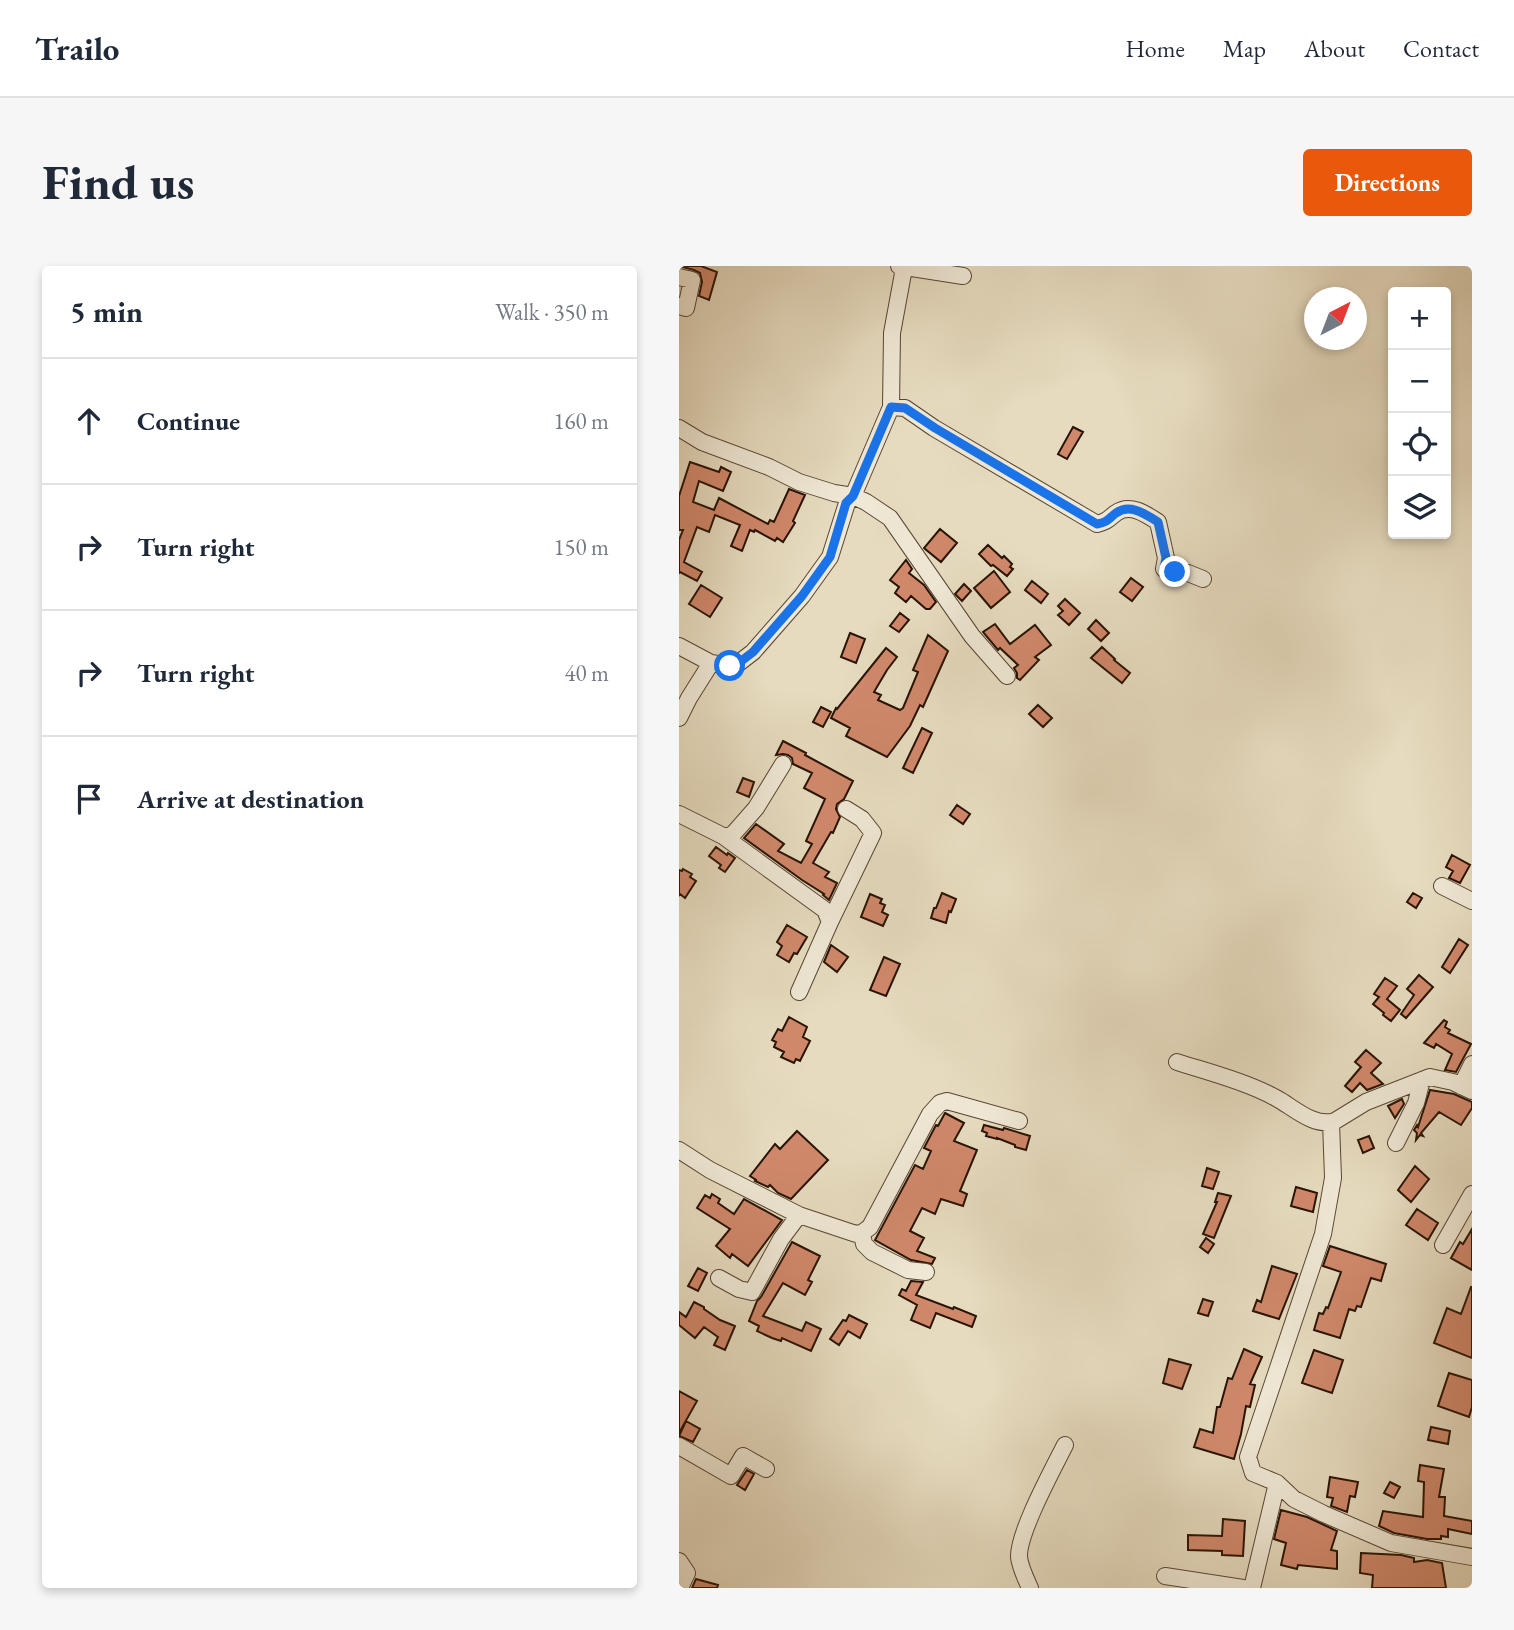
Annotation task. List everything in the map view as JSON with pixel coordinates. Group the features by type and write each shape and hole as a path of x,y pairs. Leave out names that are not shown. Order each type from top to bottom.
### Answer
{"street":[{"path":"679,646 711,663 730,666 740,662 753,652 802,596 830,557 846,503 853,496 891,407 892,333 902,267 963,276"},
{"path":"679,277 692,280 686,308 679,306"},
{"path":"891,407 905,408 1097,524 1107,522 1114,514 1124,509 1142,511 1158,522 1166,558 1164,569 1203,579"},
{"path":"679,428 702,442 769,467 799,482 853,496 890,518 972,636 1007,676"},
{"path":"679,718 711,663"},
{"path":"723,836 734,833 756,808 783,764"},
{"path":"799,992 873,833 862,819 846,809"},
{"path":"679,814 723,836 825,910 830,922"},
{"path":"1442,886 1472,901"},
{"path":"1177,1062 1259,1090 1303,1116 1324,1122 1331,1122 1366,1102 1430,1077 1466,1088 1472,1064"},
{"path":"1396,1143 1416,1103 1422,1080"},
{"path":"679,1150 710,1170 799,1216 856,1234 870,1227 930,1114 940,1103 947,1101 1019,1121"},
{"path":"1331,1122 1333,1178 1323,1234 1248,1457 1253,1473 1277,1483 1294,1499 1391,1543 1472,1557"},
{"path":"1443,1245 1472,1194"},
{"path":"719,1278 739,1289 752,1292 782,1239 799,1216"},
{"path":"862,1233 864,1244 872,1252 908,1270 926,1272"},
{"path":"1030,1588 1019,1558 1021,1545 1031,1516 1065,1445"},
{"path":"679,1446 731,1476 743,1456 766,1469"},
{"path":"1252,1588 1277,1483"},
{"path":"679,1561 687,1573 680,1588"},
{"path":"1165,1576 1243,1588"}],"building":[{"path":"679,266 701,266 717,272 709,300 699,296 702,282 700,273"},
{"path":"1073,427 1083,432 1067,459 1058,454"},
{"path":"690,462 719,472 721,467 731,472 723,491 699,481 693,502 714,510 719,498 768,524 770,520 774,522 789,489 805,495 793,521 795,523 783,542 750,530 742,551 731,546 740,525 715,515 709,532 697,527 684,562 702,572 697,581 679,573 679,540 683,530 679,530 679,496"},
{"path":"940,529 957,543 941,562 924,548"},
{"path":"988,545 1012,564 1010,567 1013,569 1007,576 979,554"},
{"path":"906,560 912,569 909,573 924,585 936,602 930,609 926,609 911,596 906,602 895,593 899,587 890,580"},
{"path":"994,571 1010,592 991,608 974,588"},
{"path":"1131,578 1143,587 1132,601 1120,592"},
{"path":"1032,581 1048,594 1041,603 1025,590"},
{"path":"964,584 971,591 962,601 955,594"},
{"path":"701,585 722,598 710,617 689,604"},
{"path":"1065,599 1080,613 1069,625 1058,615 1063,611 1058,606"},
{"path":"900,613 909,620 899,632 890,626"},
{"path":"1096,620 1109,633 1101,641 1088,629"},
{"path":"995,624 1010,644 1035,625 1051,645 1035,657 1039,660 1020,680 1014,668 1018,665 1000,648 998,650 983,632"},
{"path":"850,633 865,639 856,663 841,657"},
{"path":"928,635 948,651 923,707 920,705 910,726 887,757 846,736 850,728 831,718 836,708 886,648 897,657 874,692 881,695 878,700 900,710 903,708 918,672 913,670"},
{"path":"1102,647 1130,673 1122,683 1091,658"},
{"path":"1038,705 1052,718 1043,727 1029,714"},
{"path":"821,707 831,712 823,727 813,722"},
{"path":"922,728 932,733 913,773 903,768"},
{"path":"783,741 853,781 844,799 837,804 840,817 833,833 831,832 813,863 829,872 825,877 837,883 829,900 744,838 756,824 784,844 778,851 801,863 812,844 806,841 825,799 804,788 812,773 793,764 788,755 776,755"},
{"path":"743,778 754,782 749,797 737,792"},
{"path":"957,805 970,814 963,824 950,815"},
{"path":"716,847 735,858 725,872 719,868 721,865 709,856"},
{"path":"1452,855 1470,865 1460,883 1449,878 1453,871 1446,867"},
{"path":"683,869 692,874 690,877 696,881 685,898 680,894 679,896 679,870"},
{"path":"942,893 956,899 946,923 931,918"},
{"path":"1413,893 1422,898 1416,908 1407,902"},
{"path":"870,894 882,899 880,903 885,905 882,912 888,915 883,926 861,917"},
{"path":"787,925 807,937 789,962 777,955 782,946 777,942"},
{"path":"1459,939 1468,945 1450,973 1442,967"},
{"path":"831,945 848,957 837,972 824,962"},
{"path":"884,957 900,964 886,996 870,990"},
{"path":"1419,975 1433,987 1406,1018 1401,1014 1414,995 1407,989"},
{"path":"1385,978 1397,986 1387,999 1400,1010 1391,1021 1373,1004 1379,997 1374,994"},
{"path":"789,1017 807,1027 803,1037 810,1041 800,1061 796,1059 794,1063 781,1057 784,1052 774,1047 776,1042 772,1040 778,1029 782,1031"},
{"path":"1444,1020 1447,1022 1445,1027 1450,1030 1448,1033 1471,1044 1456,1072 1445,1070 1452,1054 1436,1044 1434,1048 1424,1043"},
{"path":"1366,1050 1381,1063 1371,1073 1383,1084 1367,1090 1360,1083 1352,1092 1345,1086 1361,1067 1355,1062"},
{"path":"1430,1090 1454,1094 1472,1102 1472,1108 1461,1125 1439,1112 1421,1133 1423,1136 1420,1135 1416,1140 1417,1133 1414,1130 1417,1125 1418,1127"},
{"path":"1402,1099 1404,1104 1395,1118 1388,1106"},
{"path":"945,1113 964,1123 954,1141 977,1150 960,1191 967,1194 963,1206 941,1199 935,1214 922,1208 910,1231 924,1238 917,1251 935,1258 932,1264 911,1260 875,1240 915,1165 923,1169 931,1151 924,1148"},
{"path":"984,1125 1030,1136 1026,1150 986,1136 987,1133 982,1131"},
{"path":"797,1131 828,1160 791,1199 750,1176 775,1144 780,1149"},
{"path":"1369,1136 1374,1148 1363,1153 1358,1140"},
{"path":"1415,1166 1429,1179 1411,1202 1398,1190"},
{"path":"1207,1168 1219,1172 1213,1189 1202,1186"},
{"path":"1296,1187 1317,1193 1313,1212 1291,1206"},
{"path":"1218,1193 1231,1196 1214,1238 1203,1234 1217,1202"},
{"path":"712,1194 720,1199 718,1203 734,1214 744,1199 782,1220 748,1266 732,1254 730,1258 716,1246 730,1229 697,1208 705,1195 710,1198"},
{"path":"1417,1209 1438,1223 1428,1240 1406,1225"},
{"path":"1472,1229 1472,1270 1451,1258"},
{"path":"1206,1238 1214,1244 1208,1253 1200,1247"},
{"path":"792,1242 820,1256 808,1280 812,1282 805,1295 783,1283 763,1316 802,1331 806,1322 821,1329 811,1351 782,1338 781,1341 757,1331 759,1326 749,1321 757,1301"},
{"path":"1330,1246 1386,1264 1381,1281 1371,1278 1361,1307 1357,1306 1355,1311 1349,1309 1340,1338 1314,1330 1319,1313 1323,1314 1326,1307 1328,1308 1341,1272 1323,1266"},
{"path":"1272,1266 1297,1274 1279,1319 1253,1311 1257,1300 1261,1302"},
{"path":"698,1268 707,1273 698,1291 688,1286"},
{"path":"911,1281 923,1282 916,1295 976,1316 972,1327 936,1313 930,1328 911,1320 917,1305 899,1295 902,1289 906,1291"},
{"path":"1471,1287 1472,1358 1434,1343 1447,1308 1461,1314"},
{"path":"1203,1299 1213,1302 1208,1316 1198,1313"},
{"path":"694,1302 720,1320 735,1326 725,1350 714,1345 718,1337 704,1327 695,1338 679,1325 679,1312 686,1317"},
{"path":"849,1315 867,1324 860,1338 848,1331 839,1345 830,1339"},
{"path":"1244,1349 1262,1357 1250,1384 1255,1385 1250,1407 1246,1406 1234,1459 1194,1447 1200,1429 1213,1433 1217,1407 1220,1407 1228,1378 1232,1379"},
{"path":"1314,1350 1343,1360 1332,1393 1302,1383"},
{"path":"1169,1359 1191,1365 1182,1389 1163,1383"},
{"path":"1449,1373 1472,1380 1472,1407 1469,1417 1438,1406"},
{"path":"679,1391 697,1401 679,1433"},
{"path":"686,1421 700,1429 693,1442 679,1436"},
{"path":"1431,1427 1450,1431 1448,1444 1428,1440"},
{"path":"1420,1465 1444,1469 1439,1497 1445,1497 1444,1516 1472,1521 1472,1534 1448,1529 1448,1537 1427,1539 1394,1533 1379,1526 1383,1511 1423,1517 1424,1482 1418,1481"},
{"path":"747,1470 754,1474 745,1490 737,1485"},
{"path":"1330,1477 1358,1482 1355,1497 1350,1496 1347,1512 1331,1506 1333,1498 1327,1497"},
{"path":"1390,1482 1400,1487 1394,1498 1384,1493"},
{"path":"1281,1510 1307,1517 1337,1531 1331,1550 1337,1551 1337,1569 1298,1565 1297,1569 1281,1565 1286,1543 1274,1539"},
{"path":"1223,1519 1245,1521 1243,1556 1222,1555 1222,1551 1188,1550 1188,1535 1222,1536"},
{"path":"1361,1553 1401,1555 1414,1558 1414,1562 1427,1560 1442,1563 1446,1588 1372,1588 1373,1575 1360,1573"},
{"path":"696,1579 718,1585 717,1588 692,1588"}],"route":[{"path":"730,666 753,652 802,596 830,557 846,503 853,496 891,407 905,408 1097,524 1107,522 1114,514 1124,509 1142,511 1158,522 1166,558 1164,569 1175,572"}]}
